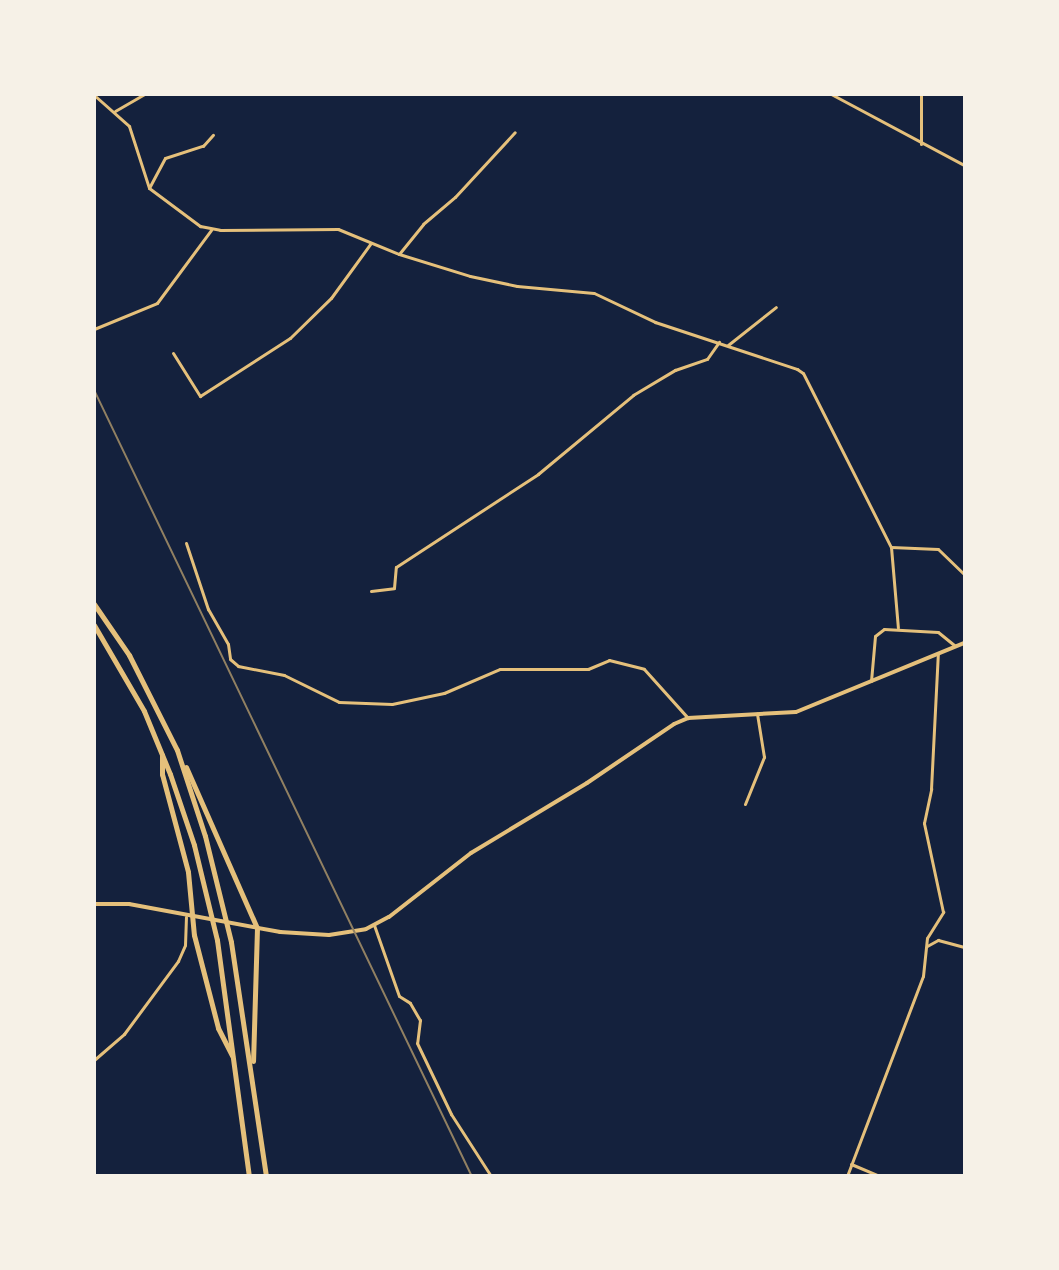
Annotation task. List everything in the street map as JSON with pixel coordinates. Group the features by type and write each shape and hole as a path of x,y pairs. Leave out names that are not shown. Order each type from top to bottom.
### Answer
{"highway":[{"path":"94,604 129,655 177,750 257,928 256,1026 252,1068"},
{"path":"94,625 144,711 162,753 194,845 217,940 249,1176"},
{"path":"177,750 225,911 252,1068 267,1176"},
{"path":"162,753 164,782 188,872 188,918 218,1028 234,1059"}],"street":[{"path":"116,111 145,94"},
{"path":"831,94 964,165"},
{"path":"921,94 921,144"},
{"path":"94,95 116,111 131,133 149,188 187,220 211,230 326,227 399,254 507,284 594,292 655,322 728,345 803,373 891,547 898,628"},
{"path":"399,254 423,224 455,197 515,132"},
{"path":"149,188 165,158 203,146 213,135"},
{"path":"94,329 157,303 211,230"},
{"path":"173,353 200,396 290,338 331,298 371,243"},
{"path":"728,345 776,307"},
{"path":"371,591 394,588 396,567 538,474 633,395 675,370 707,359 719,342"},
{"path":"186,543 208,609 228,644 230,659 238,666 284,675 339,702 392,704 444,693 500,669 588,669 609,660 644,669 688,718"},
{"path":"891,547 938,549 964,574"},
{"path":"871,682 874,636 884,629 938,632 954,645"},
{"path":"94,904 129,904 188,918 329,935 374,925 471,853 688,718 796,712 954,645 964,643"},
{"path":"847,1176 923,976 926,947 944,912 924,823 931,789 938,652"},
{"path":"745,804 764,757 757,714"},
{"path":"94,1060 124,1034 178,961 185,945 188,918"},
{"path":"374,925 399,996 410,1003 420,1020 417,1043 451,1114 490,1176"},
{"path":"926,947 938,940 964,947"},
{"path":"851,1164 879,1176"}],"railway":[{"path":"94,389 472,1176"}]}
